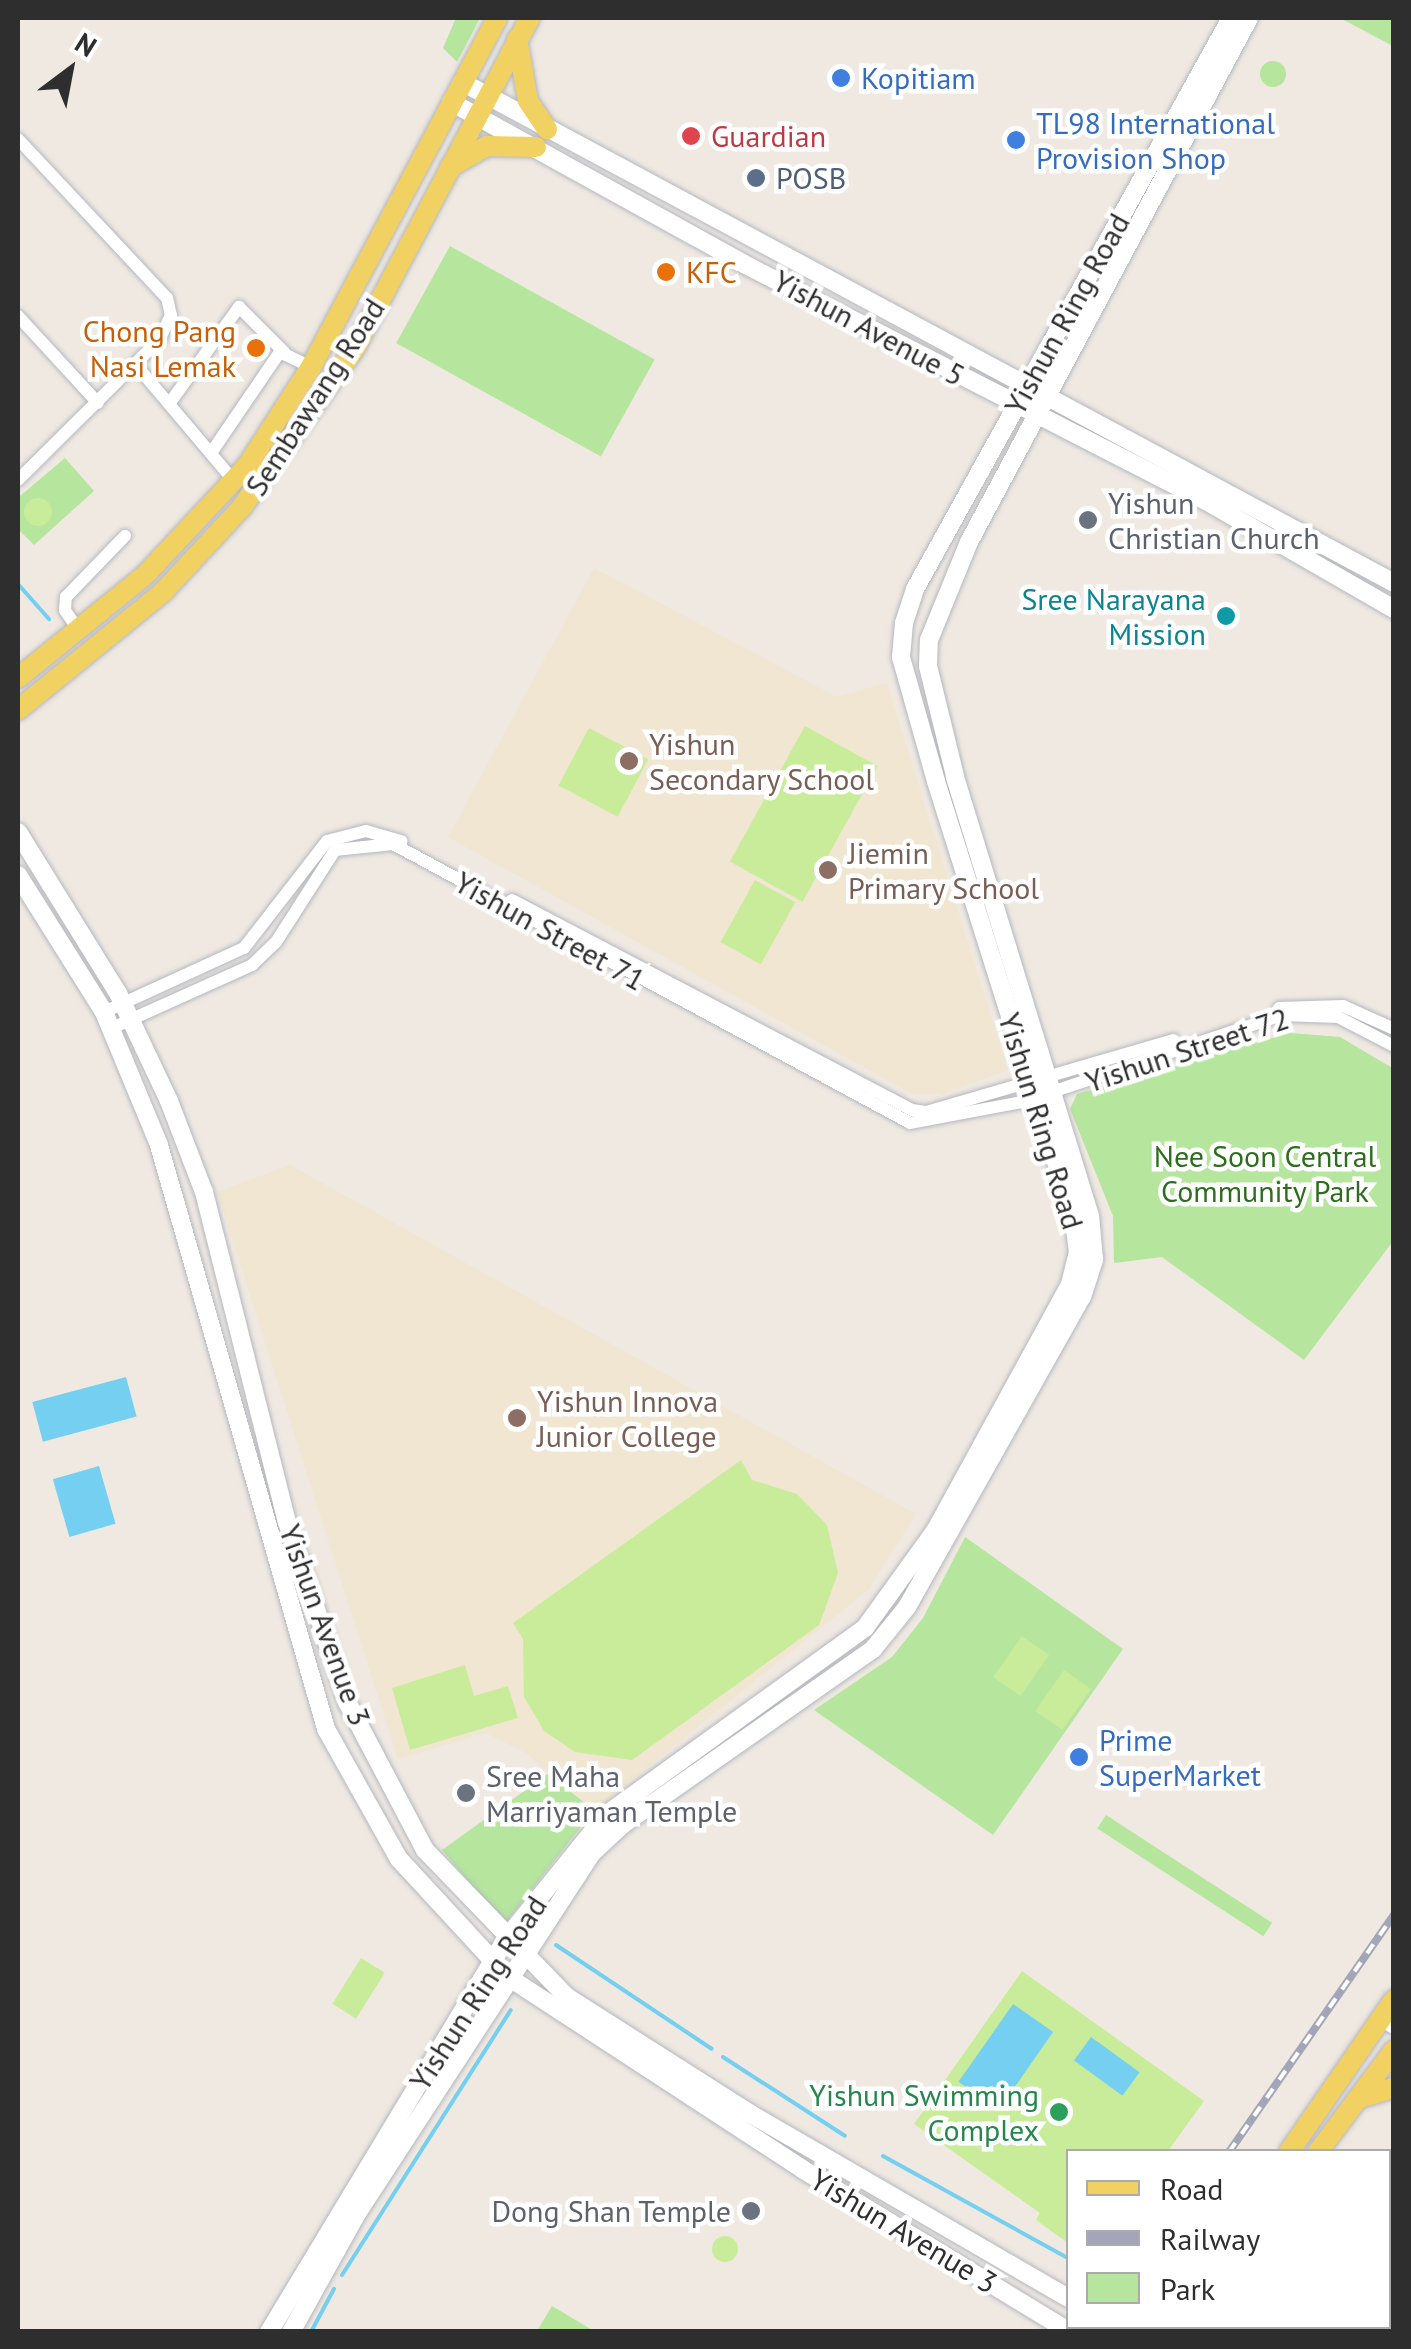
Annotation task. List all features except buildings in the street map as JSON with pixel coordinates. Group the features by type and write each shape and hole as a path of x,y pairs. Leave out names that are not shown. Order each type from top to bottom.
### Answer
{"main road":[{"name":"Sembawang Road","path":"18,678 158,563 235,482 311,367 498,18"},
{"name":"Sembawang Road","path":"18,710 163,592 242,507 355,348 530,18"},
{"name":"Yishun Ring Road","path":"291,2332 356,2215 521,1956 610,1833 873,1649 907,1608 1069,1324 1091,1274 1090,1216 1040,1088 901,657 915,589 1231,18"},
{"name":"Yishun Ring Road","path":"269,2332 506,1939 608,1814 855,1638 903,1582 1074,1274 1074,1219 928,666 929,640 950,581 1249,18"},
{"path":"450,167 488,146 542,138 528,101 518,39"},
{"name":"Yishun Avenue 5","path":"462,82 486,95 542,138 1017,405 1394,609"},
{"name":"Yishun Avenue 5","path":"451,102 476,116 542,138 1047,396 1394,583"},
{"name":"Yishun Avenue 3","path":"18,832 128,1012 204,1192 287,1522 348,1702 425,1850 521,1956 567,1997 707,2088 1066,2297"},
{"name":"Yishun Avenue 3","path":"18,875 108,1020 165,1161 326,1729 399,1859 490,1964 508,1977 802,2169 1070,2332"},
{"path":"1290,2149 1381,2028 1394,2000"},
{"path":"1320,2149 1393,2051"},
{"path":"1357,2098 1394,2088"}],"street":[{"path":"18,139 167,298 168,326 136,365 18,480"},
{"path":"170,404 239,307 284,352 311,367"},
{"path":"18,316 98,403"},
{"path":"210,453 284,352"},
{"path":"136,365 235,482"},
{"path":"79,631 65,610 66,597 125,536"},
{"name":"Yishun Street 71","path":"128,1012 244,948 327,841 366,831 387,834 898,1107 926,1112 1040,1088"},
{"name":"Yishun Street 71","path":"108,1020 252,965 276,942 334,850 393,844 894,1120 934,1124 1040,1088"},
{"path":"259,932 276,942"},
{"name":"Yishun Street 72","path":"1040,1088 1304,1004 1343,1006 1394,1029"},
{"name":"Yishun Street 72","path":"1040,1088 1282,1015 1338,1016 1394,1046"},
{"path":"1381,2028 1393,2051"}],"shaded area":[{"path":"594,568 837,697 887,683 1008,1070 943,1094 912,1094 448,837"},
{"name":"Yishun Innova Junior College","path":"290,1165 916,1514 868,1590 594,1810 526,1753 486,1733 398,1759 217,1192"}],"green space":[{"path":"456,18 480,18 457,62 443,48"},
{"path":"1340,18 1393,18 1393,46"},
{"path":"1273,61 1282,65 1286,74 1282,83 1273,87 1264,83 1260,74 1264,65"},
{"path":"450,246 655,359 601,457 396,343"},
{"path":"65,458 94,491 34,545 18,529 20,496"},
{"path":"38,498 48,502 52,512 48,522 38,526 28,522 24,512 28,502"},
{"path":"805,726 878,766 802,902 730,862"},
{"path":"589,728 648,759 618,817 558,785"},
{"path":"755,880 795,902 761,964 721,942"},
{"name":"Nee Soon Central Community Park","path":"1290,1033 1340,1037 1394,1069 1393,1241 1304,1360 1162,1257 1114,1263 1113,1216 1070,1109 1077,1094"},
{"path":"741,1460 752,1480 797,1494 827,1525 838,1573 819,1625 632,1760 575,1752 544,1731 524,1697 523,1639 513,1623"},
{"path":"965,1537 1123,1649 993,1835 814,1710 892,1657 923,1618"},
{"path":"1022,1636 1049,1655 1020,1696 993,1677"},
{"path":"465,1665 474,1696 508,1686 518,1718 410,1750 392,1688"},
{"path":"1064,1670 1091,1689 1062,1730 1035,1711"},
{"path":"548,1774 594,1810 504,1925 442,1850"},
{"path":"1106,1815 1272,1923 1263,1936 1097,1828"},
{"path":"361,1958 385,1973 356,2019 332,2004"},
{"name":"Yishun Swimming Complex","path":"1022,1971 1204,2101 1169,2149 1066,2149 1066,2242 1036,2220 1040,2213 914,2124"},
{"path":"725,2236 734,2240 738,2249 734,2258 725,2262 716,2258 712,2249 716,2240"},
{"path":"552,2306 594,2331 537,2331"}],"water":[{"path":"126,1377 137,1417 43,1442 32,1402"},
{"path":"99,1466 116,1524 69,1537 53,1479"},
{"path":"1013,2004 1053,2032 999,2110 959,2082"},
{"path":"1091,2037 1140,2072 1122,2096 1074,2060"}],"waterway":[{"path":"18,584 49,619"},
{"path":"556,1945 712,2049"},
{"path":"342,2275 511,2010"},
{"path":"723,2057 845,2136"},
{"path":"883,2156 1066,2257"},
{"path":"311,2332 334,2289"}],"railway":[{"path":"1231,2149 1394,1915"}],"place":[{"name":"Kopitiam","path":"841,78"},
{"name":"Guardian","path":"691,136"},
{"name":"TL98 International Provision Shop","path":"1016,140"},
{"name":"POSB","path":"756,178"},
{"name":"KFC","path":"666,272"},
{"name":"Chong Pang Nasi Lemak","path":"256,348"},
{"name":"Yishun Christian Church","path":"1088,520"},
{"name":"Sree Narayana Mission","path":"1226,616"},
{"name":"Yishun Secondary School","path":"629,761"},
{"name":"Jiemin Primary School","path":"828,870"},
{"name":"Yishun Innova Junior College","path":"517,1418"},
{"name":"Prime SuperMarket","path":"1079,1757"},
{"name":"Sree Maha Marriyaman Temple","path":"466,1793"},
{"name":"Yishun Swimming Complex","path":"1059,2112"},
{"name":"Dong Shan Temple","path":"751,2211"}]}
